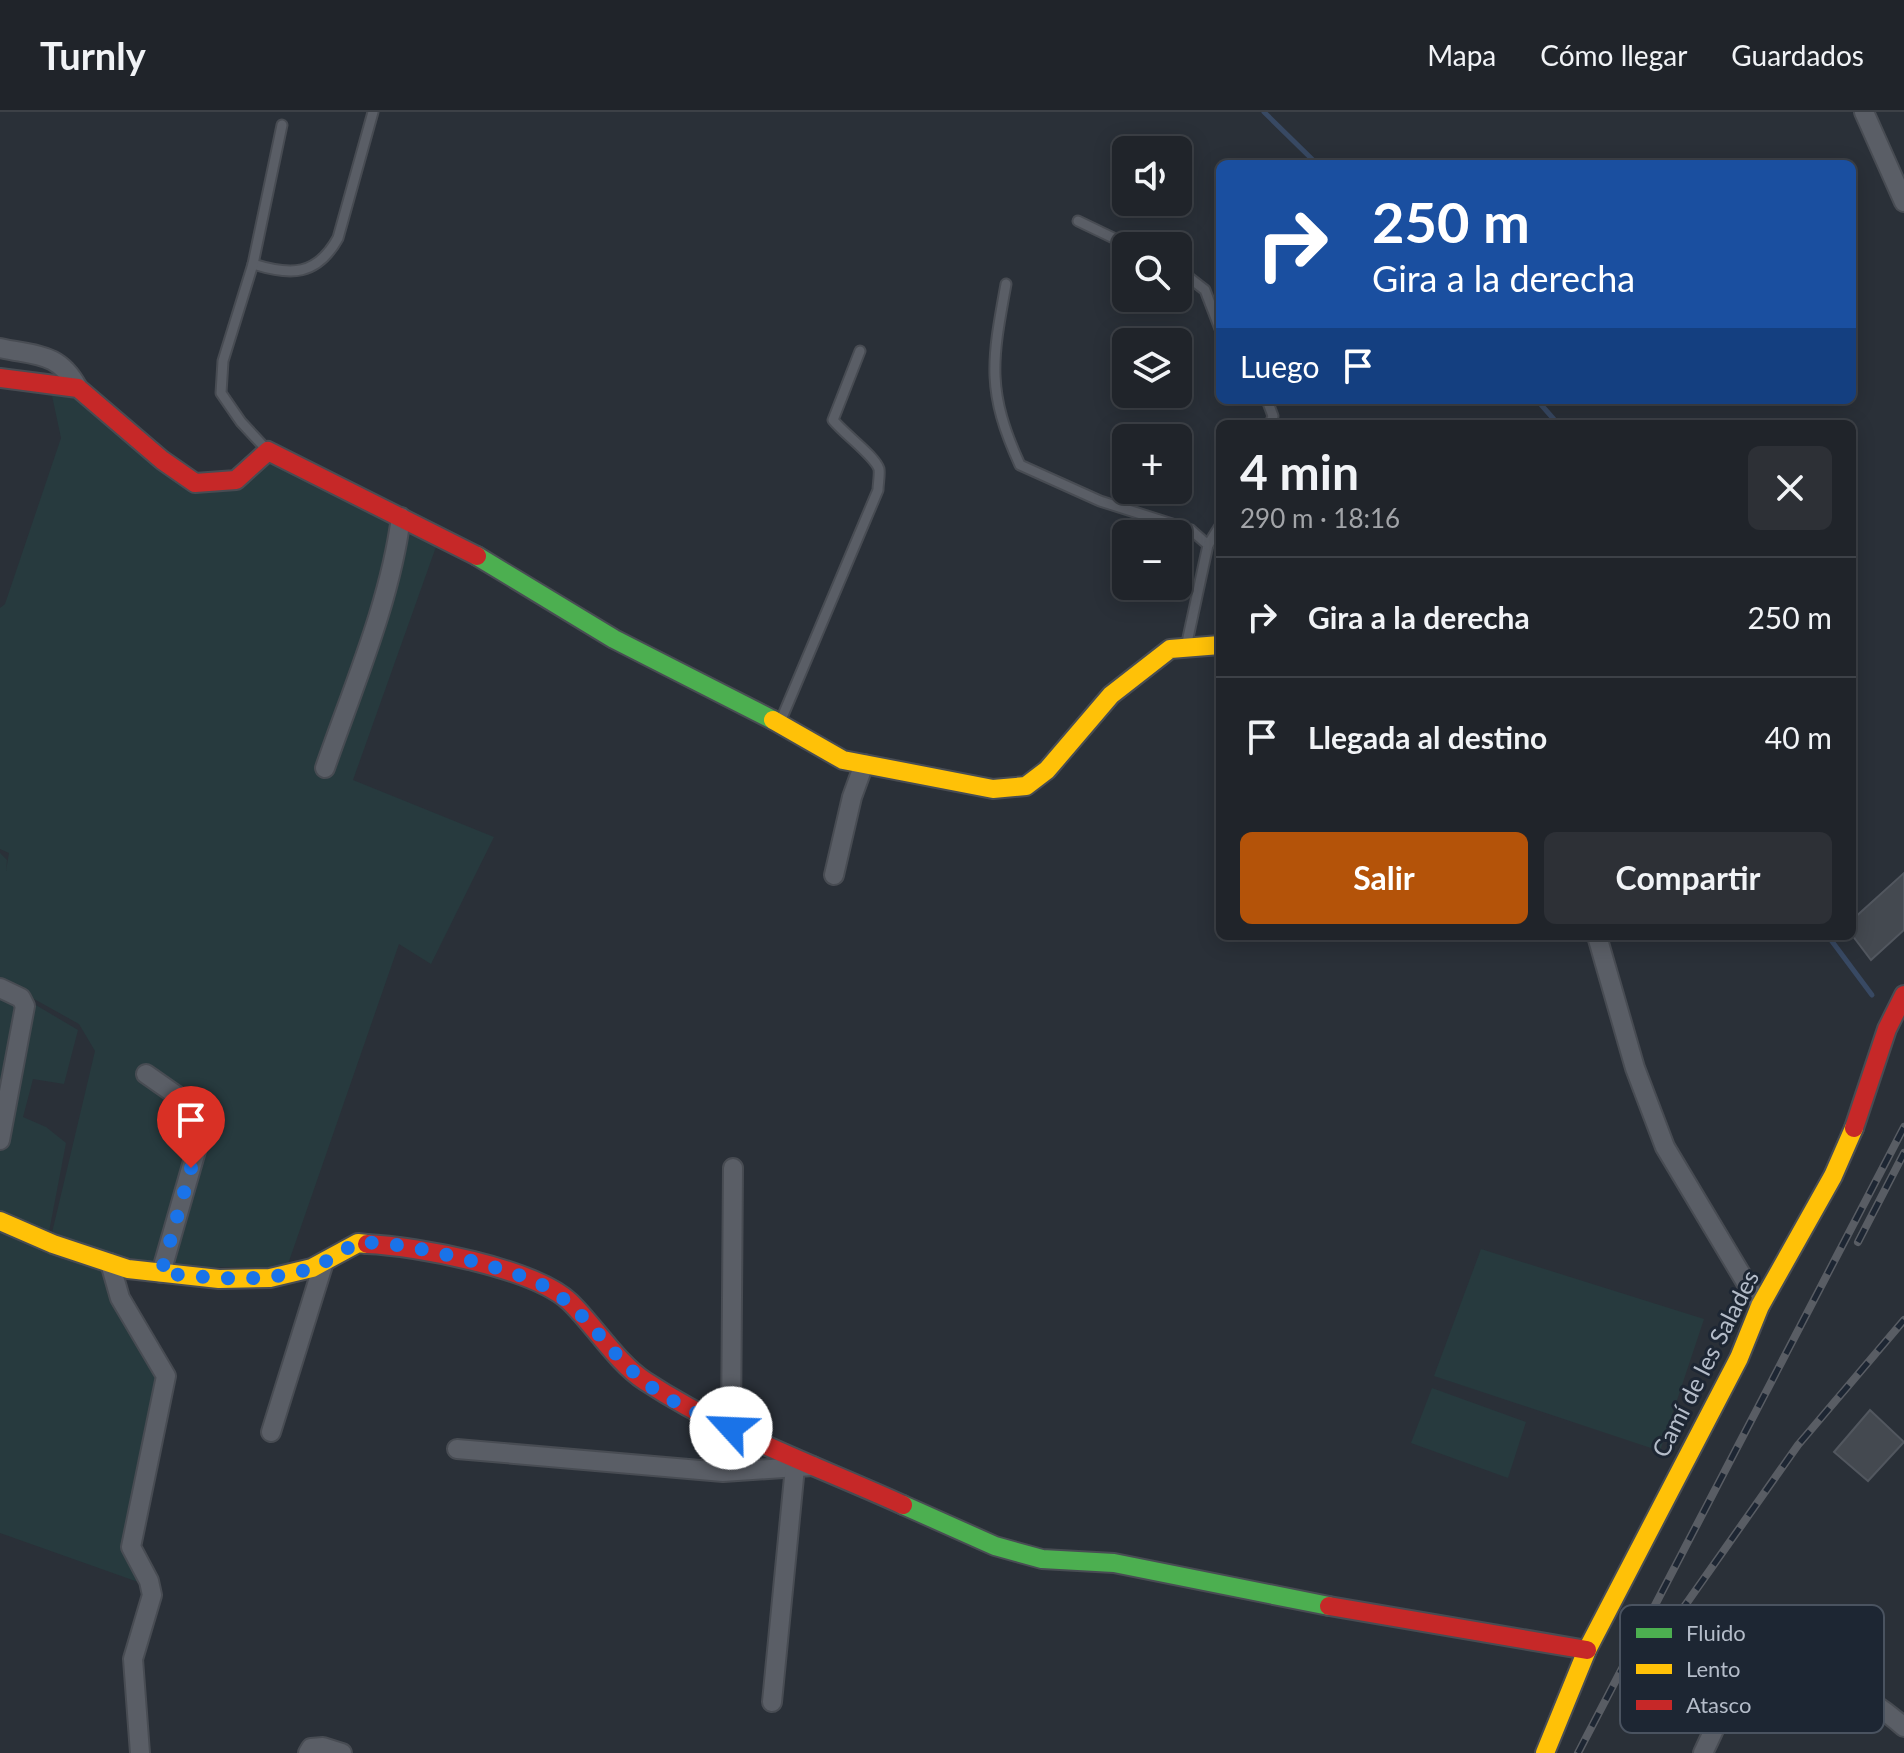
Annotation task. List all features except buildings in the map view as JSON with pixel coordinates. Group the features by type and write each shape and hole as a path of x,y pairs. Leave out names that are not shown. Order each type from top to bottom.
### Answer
{"street":[{"path":"1864,112 1904,202"},
{"path":"0,348 57,360 68,370 78,388 162,460 195,483 236,480 268,451 471,552 614,639 843,760 993,789 1026,786 1047,770 1111,695 1170,649 1216,645"},
{"path":"0,378 78,388"},
{"path":"325,768 377,620 397,548 401,517"},
{"path":"834,875 852,797 864,764"},
{"path":"1598,940 1635,1068 1665,1147 1760,1306"},
{"path":"0,988 21,998 25,1006 3,1109 0,1140"},
{"name":"Camí de les Salades","path":"1545,1753 1587,1650 1739,1358 1760,1306 1833,1176 1858,1120 1887,1029 1904,995"},
{"path":"146,1074 206,1116 161,1273"},
{"path":"731,1428 733,1168"},
{"path":"0,1221 53,1244 128,1269 161,1273 219,1279 270,1278 324,1262 358,1243 409,1246 528,1278 567,1299 641,1379 694,1411 995,1546 1042,1559 1114,1563 1331,1606 1587,1650"},
{"path":"271,1432 324,1262"},
{"path":"110,1263 120,1298 166,1376 131,1547 149,1581 152,1595 133,1659 140,1753"},
{"path":"457,1449 723,1472 814,1466"},
{"path":"772,1702 795,1467"},
{"path":"1884,1711 1904,1727"},
{"path":"1703,1753 1713,1733"},
{"path":"308,1753 311,1748 323,1747 342,1753"}],"lane":[{"path":"253,264 283,274 307,268 328,257 338,238 373,112"},
{"path":"268,451 241,422 221,393 223,361 253,264 282,125"},
{"path":"1078,221 1112,237"},
{"path":"1192,280 1205,290 1216,319"},
{"path":"1006,284 994,348 994,383 1001,423 1020,465 1100,501 1191,530 1208,545"},
{"path":"779,724 878,490 879,470 872,458 847,437 833,420 860,351"},
{"path":"1186,647 1208,545 1216,532"}],"green space":[{"path":"51,391 80,395 188,484 275,455 437,544 353,780 494,837 431,964 399,944 287,1267 165,1267 51,1237 95,1051 79,1024 0,980 0,853 7,860 6,871 9,853 0,849 0,608 5,604 61,438"},
{"path":"0,995 9,997 16,1007 0,1083"},
{"path":"29,1001 78,1030 64,1084 33,1079 23,1117 46,1127 66,1143 48,1237 0,1210 0,1143"},
{"path":"0,1223 98,1259 106,1281 157,1380 123,1547 141,1583 0,1533"},
{"path":"1481,1249 1704,1319 1660,1451 1434,1376"},
{"path":"1432,1388 1526,1422 1508,1478 1411,1443"}],"waterway":[{"path":"1264,112 1313,160"},
{"path":"1540,404 1554,420"},
{"path":"1831,940 1872,995"}],"railway":[{"path":"1655,1605 1904,1127"},
{"path":"1858,1242 1904,1153"},
{"path":"1685,1605 1798,1445 1904,1320"},
{"path":"1578,1753 1620,1672"}],"traffic: fast":[{"path":"477,556 614,639 773,720"},
{"path":"903,1505 995,1546 1042,1559 1114,1563 1329,1606"}],"traffic: slow":[{"path":"773,720 843,760 993,789 1026,786 1047,770 1111,695 1170,649 1216,645"},
{"path":"1545,1753 1587,1650 1739,1358 1760,1306 1833,1176 1854,1128"},
{"path":"0,1221 53,1244 128,1269 219,1279 270,1278 312,1268 358,1243 367,1244"}],"traffic: jam":[{"path":"0,378 78,388 162,460 195,483 236,480 268,451 477,556"},
{"path":"1854,1128 1887,1029 1904,995"},
{"path":"367,1244 414,1249 473,1261 503,1269 553,1290 570,1302 635,1373 675,1400 771,1448 903,1505"},
{"path":"1329,1606 1587,1650"}],"route":[{"path":"191,1168 161,1273 219,1279 270,1278 312,1268 358,1243 409,1246 528,1278 567,1299 641,1379 694,1411 731,1428"}]}
